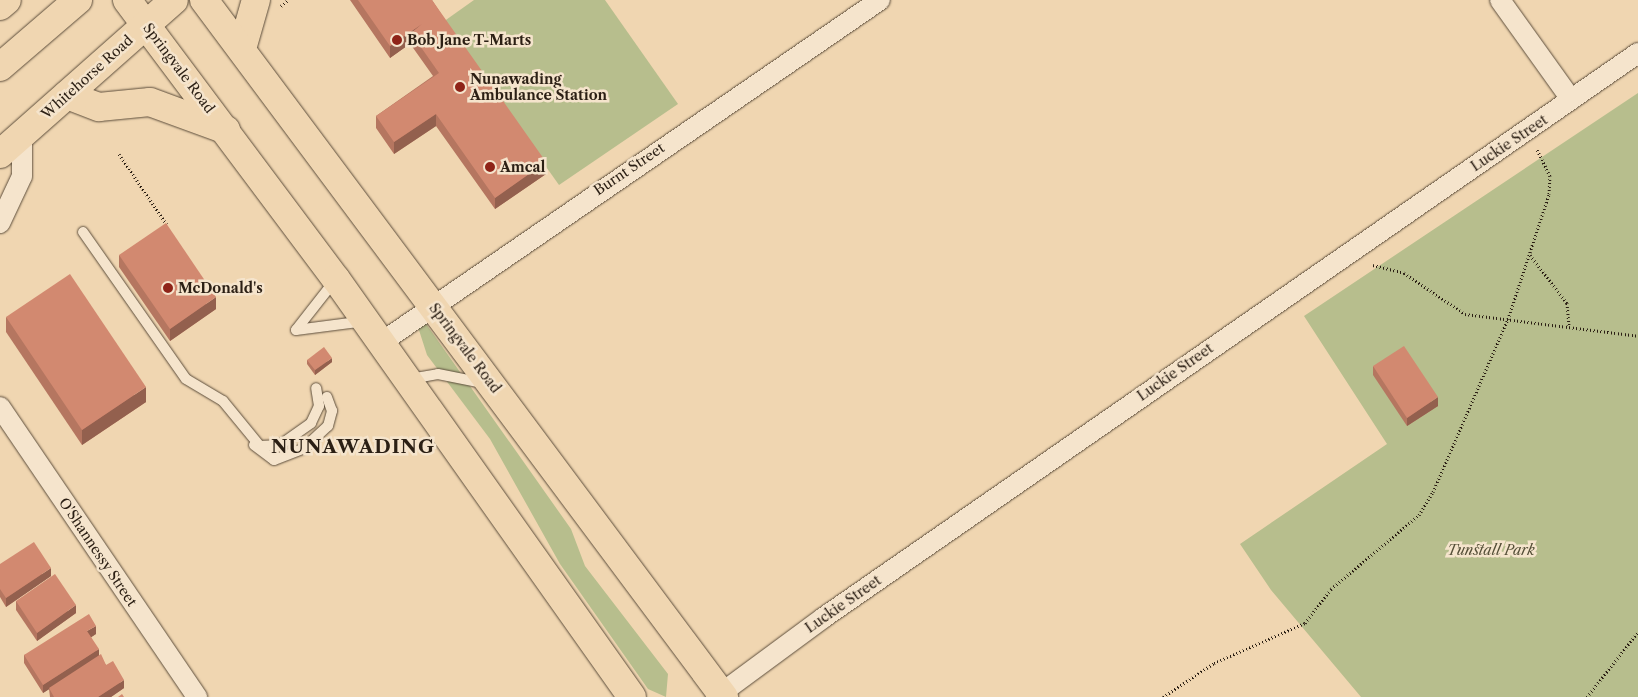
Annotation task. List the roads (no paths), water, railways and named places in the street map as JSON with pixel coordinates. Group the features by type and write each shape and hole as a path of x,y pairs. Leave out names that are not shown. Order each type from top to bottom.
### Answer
{"main road":[{"path":"0,6 7,0"},
{"path":"0,67 78,0"},
{"name":"Springvale Road","path":"127,0 226,130 382,342 632,697"},
{"name":"Whitehorse Road","path":"0,154 174,0"},
{"name":"Springvale Road","path":"204,0 494,386 720,696"},
{"path":"242,49 256,0"},
{"path":"67,96 98,107 150,102 226,130"}],"street":[{"name":"Burnt Street","path":"382,342 433,305 880,0"},
{"path":"1500,0 1571,99"},
{"name":"Luckie Street","path":"720,696 1341,256 1638,53"},
{"path":"0,223 22,176 22,134"},
{"name":"O'Shannessy Street","path":"0,407 197,697"}],"lane":[{"path":"83,232 183,375 223,401 247,435 268,457 290,457 328,426 332,411 327,397"},
{"path":"336,279 296,330 366,320"},
{"path":"409,380 438,374 494,386"},
{"path":"247,435 267,448 296,434 316,415 320,398 316,388"}],"place":[{"name":"Bob Jane T-Marts","path":"397,40"},
{"name":"Nunawading Ambulance Station","path":"460,87"},
{"name":"Amcal","path":"490,167"},
{"name":"McDonald's","path":"168,288"}],"district":[{"name":"NUNAWADING","path":"353,447"}],"park label":[{"name":"Tunstall Park","path":"1491,550"}]}
